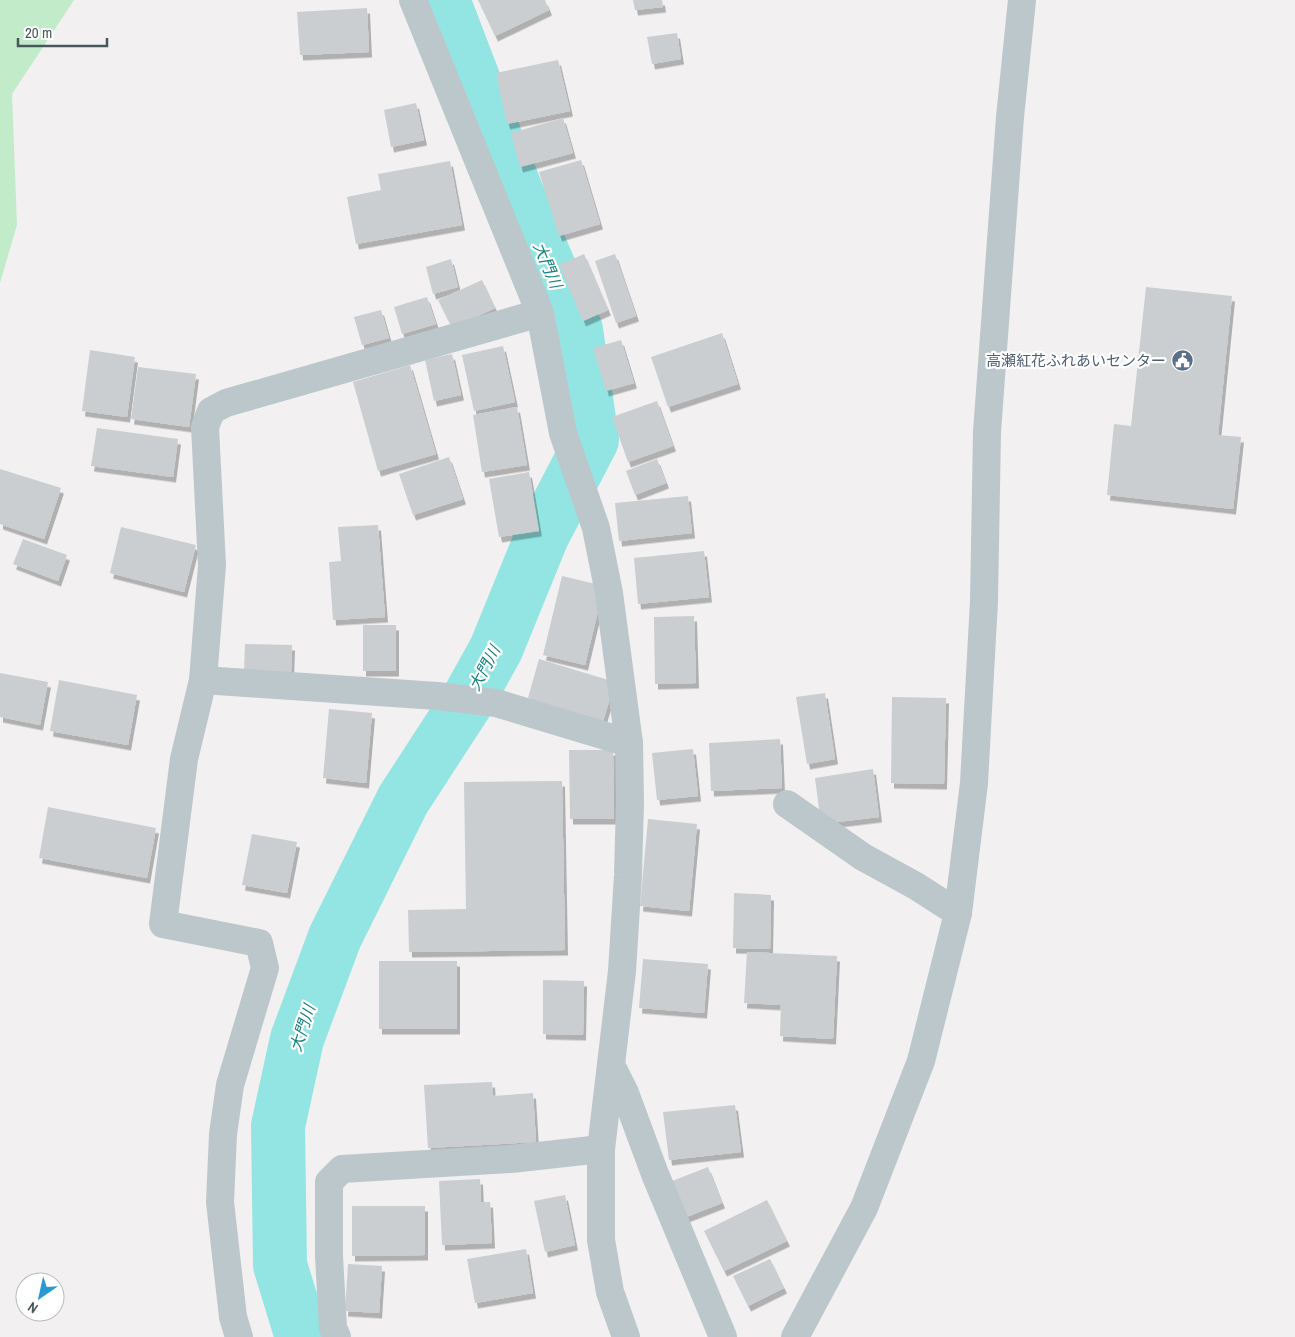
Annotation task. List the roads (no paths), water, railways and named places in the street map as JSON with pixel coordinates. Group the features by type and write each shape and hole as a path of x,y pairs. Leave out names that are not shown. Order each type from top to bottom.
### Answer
{"street":[{"path":"413,0 540,312 563,433 596,528 609,594 629,743 628,875 622,971 601,1149 601,1240 610,1292 626,1337"},
{"path":"795,1337 807,1319 864,1208 921,1061 958,913 974,782 984,601 987,432 1010,117 1022,0"},
{"path":"240,1337 233,1317 220,1202 223,1134 230,1085 265,968 259,943 163,924 184,759 203,680 212,565 205,427 211,411 226,403 540,312"},
{"path":"203,680 437,696 496,703 629,743"},
{"path":"787,804 863,857 916,886 958,913"},
{"path":"611,1065 723,1337"},
{"path":"337,1337 333,1328 329,1256 329,1182 342,1169 511,1159 601,1149"}],"waterway":[{"name":"大門川","path":"302,1337 280,1265 278,1126 297,1039 335,937 403,800 466,703 496,649 542,536 592,440 576,330 516,191 443,0"}],"place":[{"name":"高瀬紅花ふれあいセンター","path":"1182,360"}]}
